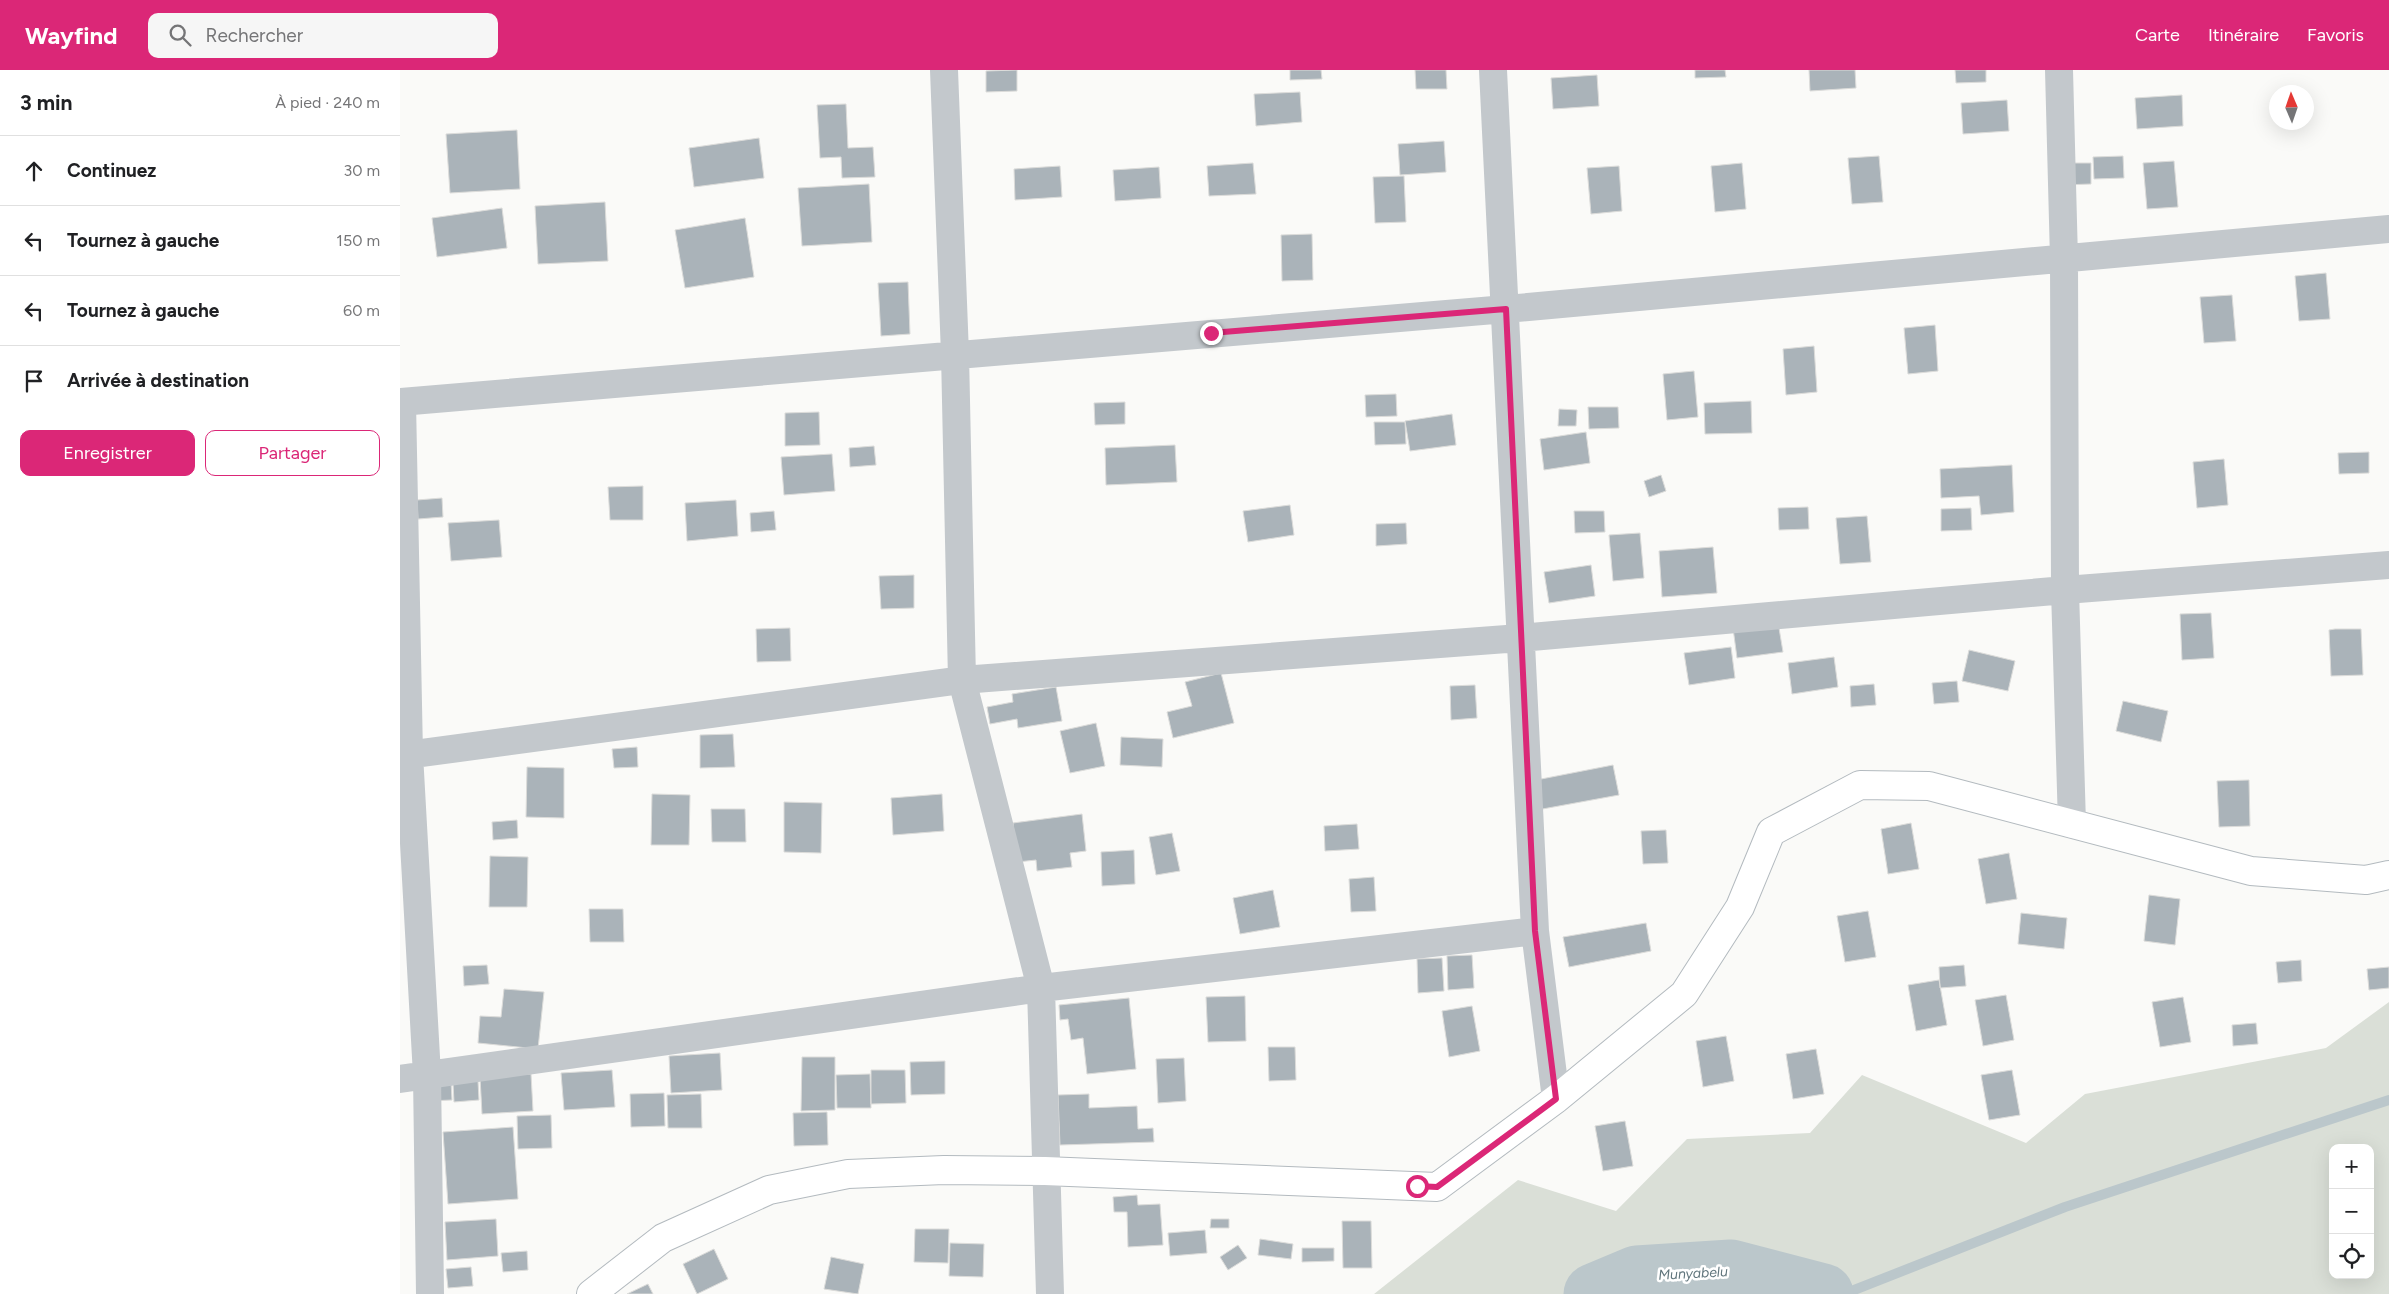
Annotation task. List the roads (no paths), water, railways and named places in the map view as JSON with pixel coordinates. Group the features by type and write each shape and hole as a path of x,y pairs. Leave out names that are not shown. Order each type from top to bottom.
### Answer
{"street":[{"path":"944,70 956,354 962,680 1041,988 1050,1294"},
{"path":"1492,70 1506,309 1535,931 1556,1099"},
{"path":"2058,70 2064,259 2065,590 2072,824"},
{"path":"430,1294 427,1075 405,755 401,402 1506,309 2389,229"},
{"path":"405,755 962,680 1520,638 2065,590 2389,565"},
{"path":"592,1294 663,1238 769,1190 848,1174 944,1170 1045,1171 1437,1187 1556,1099 1684,994 1740,907 1772,832 1860,784 1929,786 2251,871 2366,880 2389,875"},
{"path":"400,1079 1041,988 1535,931"}],"waterway":[{"path":"1844,1294 2065,1207 2389,1100"},
{"name":"Munyabelu","path":"1594,1294 1637,1276 1731,1270 1823,1294"}]}
